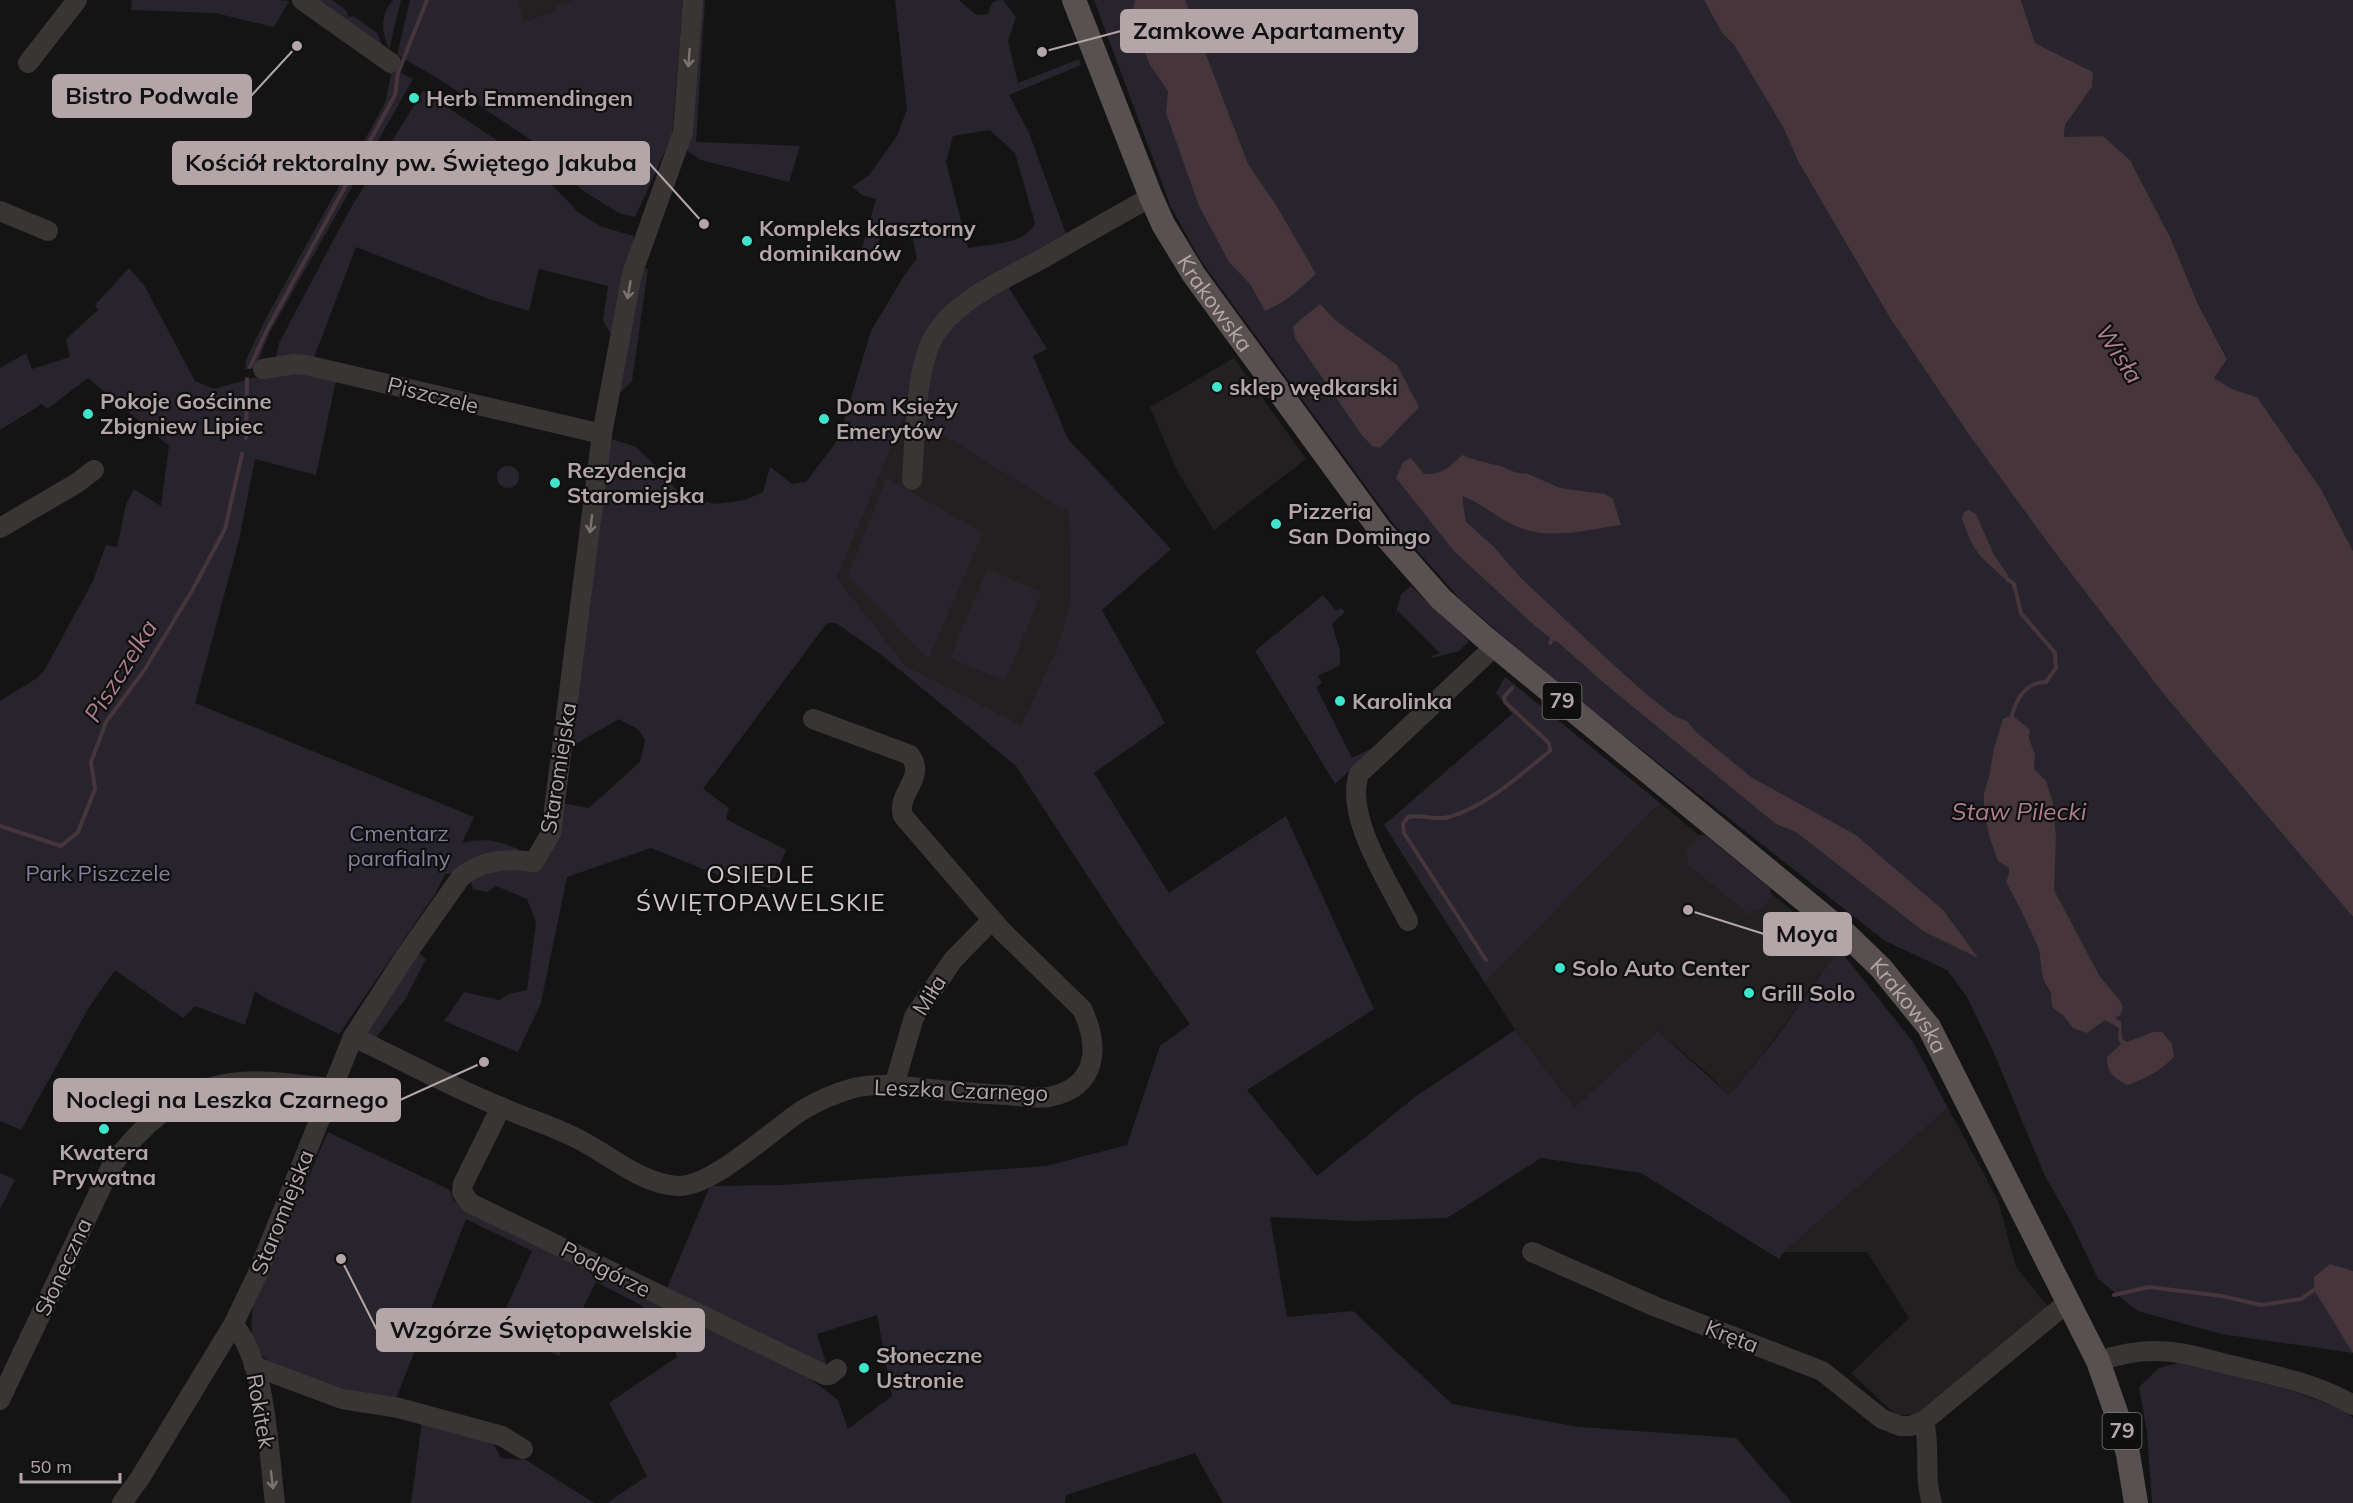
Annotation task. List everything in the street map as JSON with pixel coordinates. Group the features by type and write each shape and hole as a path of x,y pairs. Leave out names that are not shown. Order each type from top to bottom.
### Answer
{"main road":[{"name":"Krakowska","path":"1074,0 1163,224 1194,275 1381,531 1441,599 1495,646 1848,936 1881,968 1929,1027 2097,1361 2119,1421 2128,1454 2136,1503"}],"street":[{"path":"28,63 77,0"},
{"path":"302,0 391,63"},
{"name":"Staromiejska","path":"122,1503 140,1478 233,1325 256,1275 353,1037 461,877 471,869 493,862 521,860 534,862 553,825 602,434 632,274 683,132 693,0"},
{"path":"912,480 915,426 922,368 932,339 944,324 971,299 1151,197"},
{"path":"0,211 48,231"},
{"name":"Piszczele","path":"263,369 295,364 306,365 602,434"},
{"path":"0,528 77,483 94,470"},
{"path":"1408,921 1366,838 1359,820 1355,786 1359,774 1495,646"},
{"name":"Leszka Czarnego","path":"353,1037 501,1107 542,1122 582,1141 648,1179 678,1186 690,1185 715,1173 801,1111 857,1087 894,1086 1047,1097 1067,1091 1086,1073 1094,1052 1093,1038 1082,1009 992,920 903,816 902,802 916,772 916,766 910,756 813,719"},
{"name":"Miła","path":"894,1086 914,1017 953,960 992,920"},
{"name":"Słoneczna","path":"0,1400 111,1167 125,1147 147,1125 164,1111 186,1098 212,1087 231,1083 252,1082 332,1088"},
{"name":"Podgórze","path":"501,1107 463,1184 462,1192 470,1203 825,1375 830,1375 837,1369"},
{"name":"Kręta","path":"1532,1252 1654,1306 1822,1371 1882,1419 1900,1426 1910,1426 1924,1421"},
{"path":"1932,1503 1927,1477 1924,1421 2068,1302"},
{"name":"Rokitek","path":"233,1325 248,1345 254,1366 266,1424 275,1503"},
{"path":"2097,1361 2126,1353 2166,1351 2296,1381 2321,1389 2353,1405"},
{"path":"254,1366 342,1399 399,1408 502,1436 523,1449"}],"shaded area":[{"path":"517,0 573,0 557,5 555,11 523,21"},
{"path":"1234,358 1306,459 1214,530 1177,471 1150,407"},
{"path":"906,412 1069,513 1070,603 1057,648 1021,725 905,665 837,578"},
{"path":"1660,803 1839,949 1772,1042 1729,1095 1658,1031 1575,1107 1515,1030 1485,983"},
{"path":"1948,1108 1998,1200 2016,1267 2049,1308 1920,1413 1897,1416 1851,1373 1909,1318 1867,1252 1784,1252"}],"green space":[{"path":"132,0 289,1 274,27 215,13 131,10"},
{"path":"312,0 332,0 347,11 348,17 354,16 377,33 385,51"},
{"path":"393,0 401,0 389,49 383,23"},
{"path":"410,0 517,0 524,21 555,11 557,5 573,0 683,0 672,136 635,217 619,213 582,190 539,145 439,79 397,55"},
{"path":"698,0 705,0 696,142 800,146 789,182 701,160 686,150"},
{"path":"895,0 959,0 976,15 988,14 992,3 1003,0 1016,17 1008,41 1018,83 1079,59 1081,65 1009,95 1029,133 1066,234 1004,280 1047,349 1033,356 1068,439 1171,549 1102,610 1165,723 1094,773 1169,893 1286,816 1374,1009 1247,1090 1317,1176 1415,1097 1515,1030 1575,1107 1658,1031 1729,1095 1773,1042 1839,949 1913,1042 1948,1108 1784,1252 1779,1259 1641,1173 1541,1158 1447,1218 1355,1221 1270,1217 1287,1317 1353,1311 1452,1404 1579,1427 1736,1438 1792,1503 1223,1503 1195,1453 1066,1495 1065,1503 607,1503 647,1476 609,1403 677,1357 667,1328 641,1305 596,1282 559,1356 498,1326 532,1251 466,1219 396,1399 345,1393 326,1387 276,1365 257,1350 252,1332 253,1306 328,1132 450,1190 453,1200 812,1380 838,1400 848,1429 892,1396 877,1315 817,1334 827,1366 667,1288 710,1186 783,1185 1046,1166 1127,1145 1160,1046 1190,1024 1121,927 1016,766 883,656 836,623 827,623 703,789 729,808 726,819 786,850 770,888 723,877 651,848 567,877 541,1003 518,1052 444,1021 464,992 499,1000 509,994 527,990 536,922 527,899 496,886 487,892 473,889 470,878 531,859 561,803 589,808 640,762 645,740 638,729 619,719 569,748 609,438 636,447 683,497 716,504 745,500 763,492 770,467 792,484 806,482 834,445 841,431 871,331 905,274 917,259 911,230 899,222 886,228 873,251 862,248 876,199 862,195 852,187 869,175 897,136 907,109","holes":["990,130 1015,153 1035,223 1024,236 1015,240 968,248 946,162 953,136","906,412 1069,513 1070,603 1057,648 1021,725 905,665 837,578"]},
{"path":"1094,0 1704,0 1722,33 1734,45 1784,129 1799,163 1890,318 1967,432 2053,550 2166,697 2353,917 2353,1353 2221,1334 2138,1311 2098,1279 2070,1220 2045,1176 1993,1051 1967,997 1947,970 1885,941 1567,691 1460,599 1392,522 1201,261 1171,207"},
{"path":"2021,0 2353,0 2353,551 2321,489 2257,397 2232,389 2213,378 2227,358 2198,304 2171,239 2130,160 2103,136 2064,138 2065,125 2092,87 2093,72 2035,43"},
{"path":"386,65 413,79 270,332 256,366 245,370 246,360 266,318 385,103 391,75"},
{"path":"423,91 531,163 579,213 602,227 634,236 614,339 603,321 608,286 539,269 529,311 489,299 356,247 313,360 275,361 279,343 349,211"},
{"path":"641,267 648,269 632,381 617,396"},
{"path":"129,268 144,285 195,381 214,389 298,368 337,376 316,475 255,459 239,540 195,703 474,817 462,843 479,840 494,841 525,853 461,872 445,874 435,894 339,1034 255,991 245,1025 195,1006 183,1018 115,970 88,1009 21,1130 0,1121 0,701 34,680 44,671 93,581 106,545 117,547 126,504 134,489 161,506 169,446 88,378 47,409 42,404 0,430 0,368 26,353 32,369 70,357 66,339 98,310 95,305"},
{"path":"508,466 516,469 519,477 516,485 508,488 500,485 497,477 500,469"},
{"path":"887,478 983,533 928,659 848,575"},
{"path":"987,569 1042,592 1005,681 950,658"},
{"path":"1411,586 1469,641 1459,651 1432,658 1440,653 1398,611 1394,620 1401,594"},
{"path":"1323,595 1336,611 1341,608 1345,612 1332,624 1340,651 1340,665 1318,676 1322,683 1316,687 1352,758 1377,746 1335,784 1255,651"},
{"path":"1505,677 1660,803 1485,983 1384,825 1512,714 1496,693"},
{"path":"1698,835 1705,835 1770,888 1772,896 1762,909 1754,910 1750,915 1686,863 1689,859 1685,852"},
{"path":"417,951 426,959 406,998 367,1049 367,1029"},
{"path":"0,1173 15,1180 0,1209"},
{"path":"2182,1362 2289,1390 2340,1408 2353,1418 2353,1503 2152,1503 2147,1432 2139,1387 2159,1368"},
{"path":"422,1422 493,1443 501,1458 526,1460 594,1503 411,1503"}],"water":[{"path":"1135,0 1185,0 1248,164 1276,205 1316,274 1286,300 1272,308 1265,311 1250,284 1229,262 1199,206 1166,113 1168,91 1150,65 1131,19"},
{"name":"Wisła","path":"1704,0 2021,0 2035,43 2093,72 2092,87 2065,125 2064,137 2103,136 2130,160 2171,239 2198,304 2227,359 2214,378 2232,389 2257,397 2321,489 2353,551 2353,917 2166,697 2053,550 1967,432 1890,318 1799,163 1784,129 1734,45 1722,33"},
{"path":"1320,304 1335,320 1397,365 1419,407 1380,448 1372,446 1361,434 1295,338 1293,326"},
{"path":"1462,455 1515,472 1526,473 1560,488 1605,494 1613,499 1621,525 1552,534 1511,524 1462,496 1466,522 1493,546 1521,578 1646,694 1674,716 1687,721 1696,732 1751,777 1856,835 1944,911 1978,958 1923,931 1796,832 1776,824 1604,683 1558,642 1535,626 1454,551 1396,478 1403,462 1411,458 1424,474 1430,474 1445,469"},
{"path":"1969,510 1976,514 1994,555 2008,575 2007,581 1980,556 1971,542 1962,519 1964,512"},
{"name":"Staw Pilecki","path":"2012,715 2030,730 2029,739 2035,754 2034,769 2046,781 2053,803 2056,838 2054,890 2099,975 2121,1002 2123,1008 2120,1015 2115,1018 2121,1022 2122,1039 2127,1042 2153,1032 2162,1032 2172,1044 2174,1057 2169,1062 2152,1074 2127,1085 2112,1074 2107,1062 2107,1057 2121,1044 2118,1039 2119,1028 2105,1020 2087,1033 2073,1028 2064,1016 2052,1007 2051,993 2043,979 2039,949 2006,882 2009,868 1998,861 1990,839 1984,811 1984,793 2003,719"},
{"path":"2330,1264 2353,1271 2353,1353 2314,1290 2314,1277"}],"waterway":[{"name":"Piszczelka","path":"250,367 268,328 395,95 398,73 427,0"},
{"name":"Piszczelka","path":"246,438 247,379"},
{"name":"Piszczelka","path":"0,826 61,846 78,832 95,789 91,762 106,722 145,669 193,589 225,529 242,454"},
{"path":"2007,579 2014,584 2021,613 2055,653 2056,668 2046,682 2033,685 2024,692 2012,715"},
{"path":"1550,643 1552,639"},
{"path":"1486,960 1404,833 1403,824 1408,817 1444,818 1463,812 1490,798 1550,751 1549,743 1505,702 1504,697 1512,688"},
{"path":"2114,1295 2149,1287 2222,1296 2261,1305 2301,1299 2314,1290"}],"place":[{"name":"Bistro Podwale","path":"297,46"},
{"name":"Zamkowe Apartamenty","path":"1042,52"},
{"name":"Herb Emmendingen","path":"414,98"},
{"name":"Kościół rektoralny pw. Świętego Jakuba","path":"704,224"},
{"name":"Kompleks klasztorny dominikanów","path":"747,241"},
{"name":"sklep wędkarski","path":"1217,387"},
{"name":"Pokoje Gościnne Zbigniew Lipiec","path":"88,414"},
{"name":"Dom Księży Emerytów","path":"824,419"},
{"name":"Rezydencja Staromiejska","path":"555,483"},
{"name":"Pizzeria San Domingo","path":"1276,524"},
{"name":"Karolinka","path":"1340,701"},
{"name":"Moya","path":"1688,910"},
{"name":"Solo Auto Center","path":"1560,968"},
{"name":"Grill Solo","path":"1749,993"},
{"name":"Noclegi na Leszka Czarnego","path":"484,1062"},
{"name":"Kwatera Prywatna","path":"104,1129"},
{"name":"Wzgórze Świętopawelskie","path":"341,1259"},
{"name":"Słoneczne Ustronie","path":"864,1368"}],"district":[{"name":"OSIEDLE ŚWIĘTOPAWELSKIE","path":"761,889"}],"park label":[{"name":"Cmentarz parafialny","path":"399,846"},
{"name":"Park Piszczele","path":"98,873"}]}
